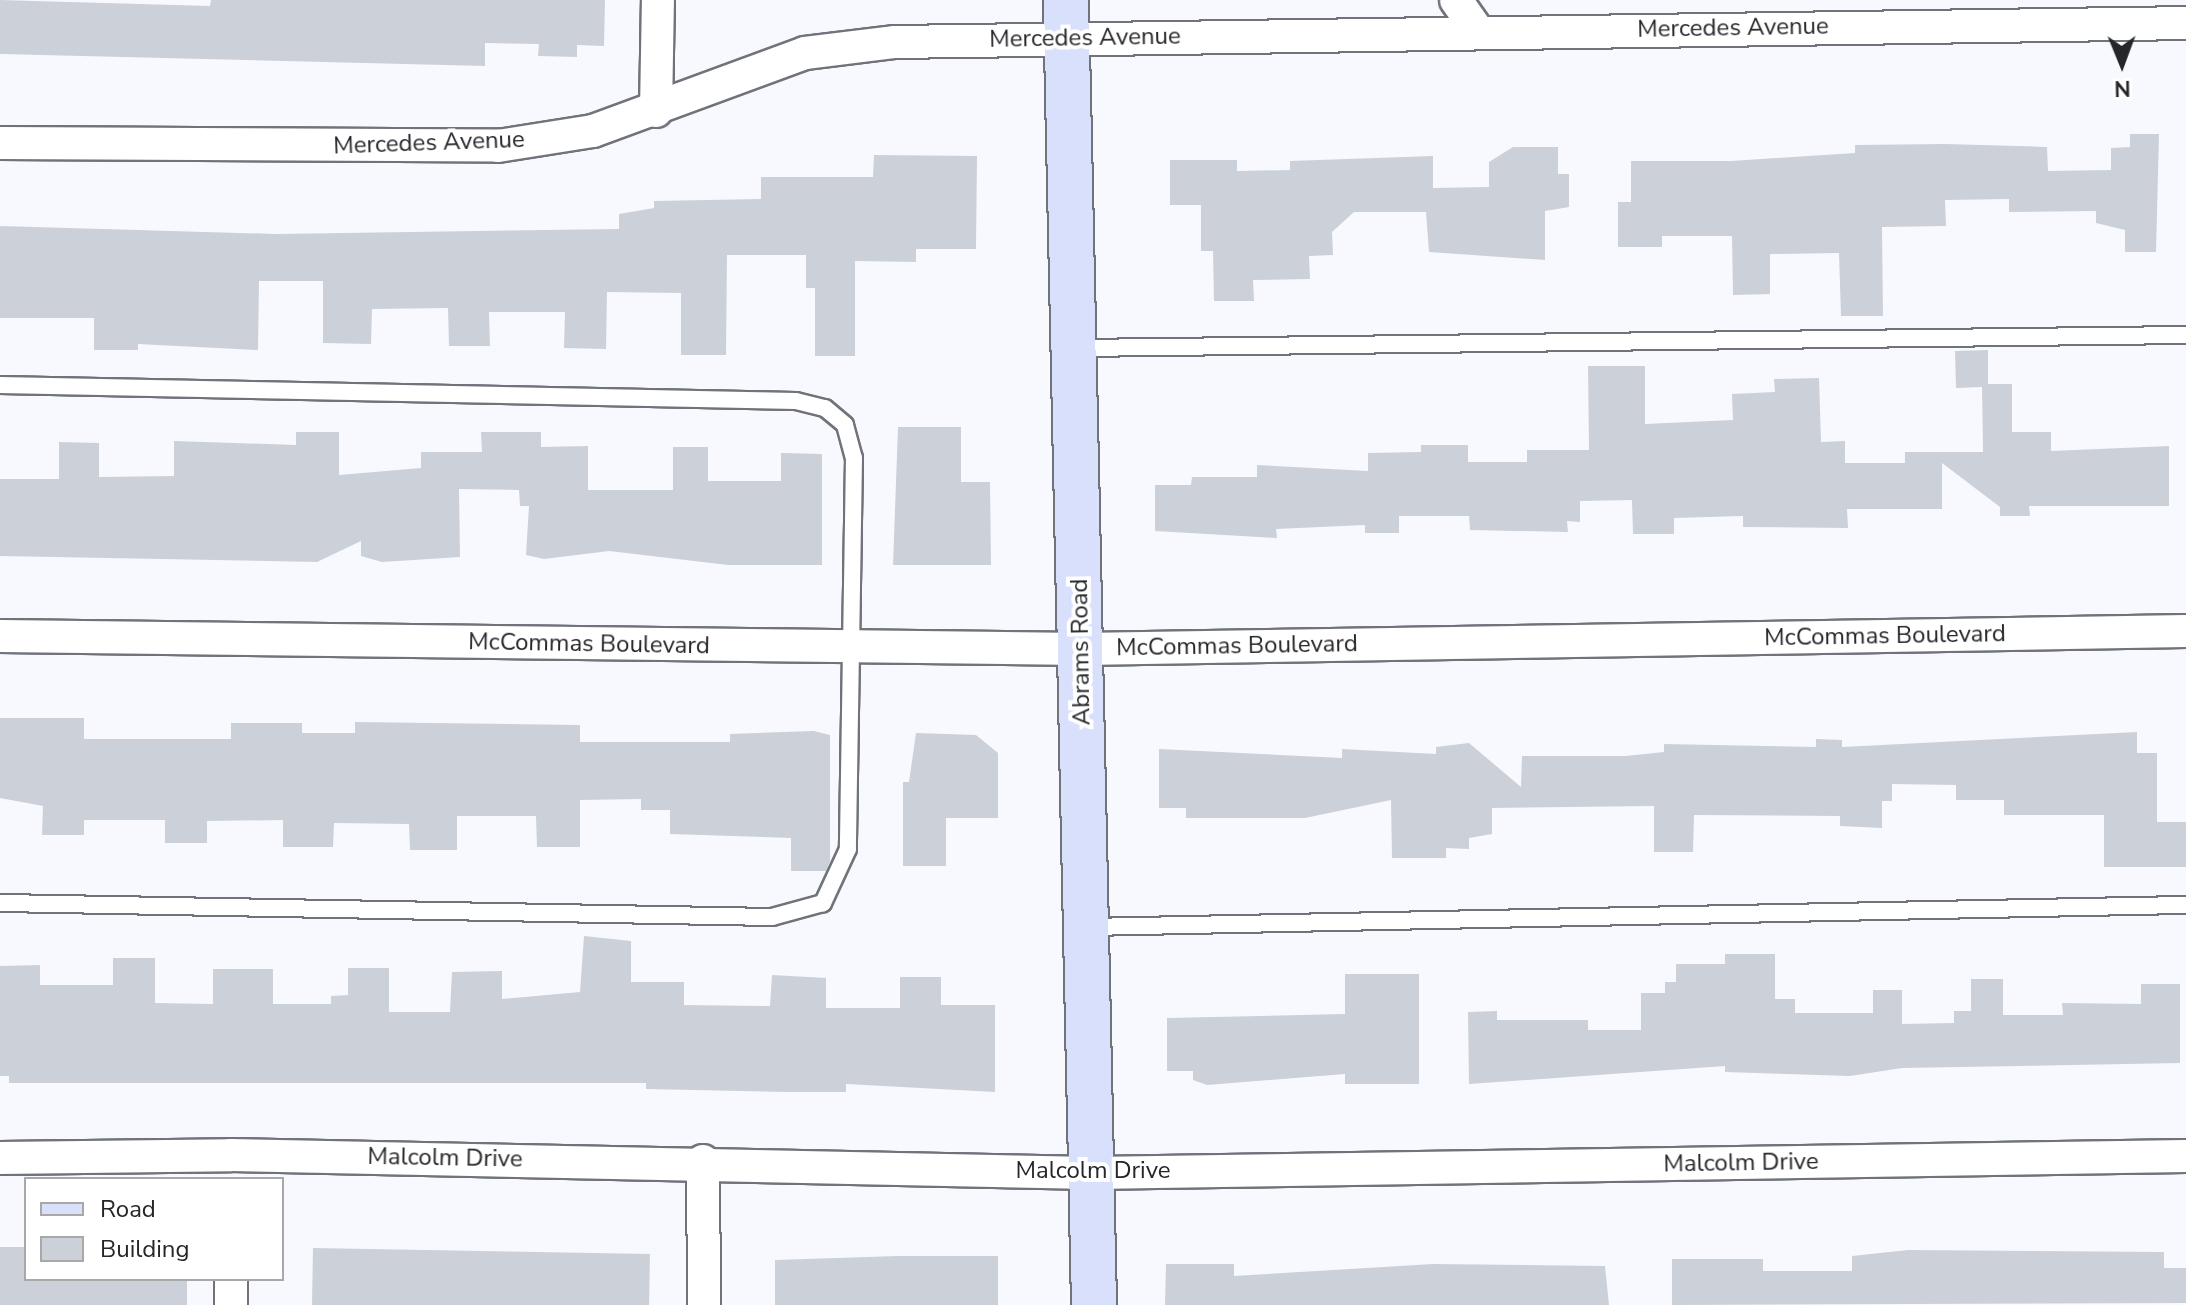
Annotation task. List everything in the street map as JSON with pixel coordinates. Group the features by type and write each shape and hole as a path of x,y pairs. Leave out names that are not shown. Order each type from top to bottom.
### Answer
{"main road":[{"name":"Abrams Road","path":"1066,19 1094,1305"}],"street":[{"path":"656,111 658,0"},
{"path":"1456,0 1478,31"},
{"name":"Mercedes Avenue","path":"0,143 498,146 593,131 656,111 805,53 1066,19 1478,31 2186,23"},
{"name":"McCommas Boulevard","path":"0,636 1082,649 2186,631"},
{"name":"Malcolm Drive","path":"0,1158 231,1167 703,1161 1092,1173 2186,1156"},
{"path":"703,1161 704,1305"},
{"path":"231,1281 231,1305"}],"lane":[{"path":"1074,348 2186,335"},
{"path":"0,385 666,394 825,408 845,425 854,458 848,849 823,903 772,917 0,903"},
{"path":"1085,927 2186,905"}],"building":[{"path":"0,0 210,6 211,0 605,0 604,46 577,45 577,57 538,56 539,44 485,43 485,66 0,54"},
{"path":"2130,134 2159,134 2156,252 2125,252 2125,230 2096,223 2096,211 2009,212 2009,199 1945,200 1946,226 1882,227 1883,316 1841,316 1839,253 1770,254 1770,294 1733,295 1732,236 1662,236 1662,247 1618,247 1618,202 1631,202 1631,161 1731,161 1855,153 1855,145 1945,144 2047,147 2048,171 2111,170 2111,148 2130,147"},
{"path":"1513,147 1558,147 1558,174 1569,174 1569,207 1545,211 1545,260 1429,252 1426,212 1354,212 1332,232 1333,255 1309,256 1310,279 1253,280 1254,301 1214,301 1213,251 1201,251 1201,205 1170,205 1170,160 1237,160 1237,171 1290,170 1290,161 1433,156 1433,188 1489,187 1489,162"},
{"path":"874,155 977,156 976,249 916,249 916,262 855,261 855,356 815,356 815,288 806,288 806,255 727,255 726,355 681,355 681,293 607,292 606,349 564,348 565,312 489,312 490,346 449,346 448,308 372,309 371,344 323,343 323,281 259,281 258,350 138,344 138,350 94,350 94,318 0,318 0,226 276,234 619,229 619,214 654,208 654,201 761,199 761,177 873,177"},
{"path":"1988,350 1988,384 2012,384 2012,432 2051,432 2051,451 2169,446 2169,506 2029,506 2030,516 2000,516 2000,507 1942,463 1942,509 1847,509 1848,528 1743,527 1743,516 1674,518 1674,534 1633,534 1632,500 1580,501 1580,522 1567,521 1568,532 1470,530 1469,516 1399,516 1399,533 1365,533 1365,525 1276,529 1277,538 1155,531 1155,485 1191,485 1192,477 1257,477 1257,465 1368,471 1368,453 1421,452 1421,445 1468,445 1468,462 1527,462 1527,450 1589,450 1588,366 1645,366 1645,424 1733,420 1732,394 1775,392 1774,379 1819,378 1821,442 1845,441 1845,463 1905,463 1905,452 1983,452 1982,387 1956,388 1955,351"},
{"path":"898,427 961,427 961,482 990,482 991,565 893,565"},
{"path":"296,432 339,432 339,475 421,468 421,452 482,452 481,432 541,432 541,447 588,446 588,490 673,490 673,447 708,447 708,481 781,481 781,453 822,454 822,565 728,565 609,551 544,559 526,555 529,506 520,506 519,490 459,489 460,557 382,562 361,556 361,541 317,562 0,556 0,479 59,479 59,442 99,443 99,477 174,476 174,441 296,445"},
{"path":"0,718 84,718 84,739 231,739 231,723 302,723 302,733 355,733 355,722 580,725 580,742 730,742 730,734 814,731 830,735 830,861 826,871 791,871 791,838 670,834 670,810 641,810 641,799 580,800 580,847 537,847 536,816 457,816 457,850 410,850 409,824 334,823 333,847 283,847 283,820 207,821 207,843 165,843 165,820 84,820 84,835 42,835 43,806 0,798"},
{"path":"2137,732 2137,753 2157,753 2157,822 2186,822 2186,867 2104,867 2104,815 2004,815 2004,800 1956,800 1956,785 1892,784 1892,801 1882,801 1882,828 1840,826 1840,816 1694,815 1693,852 1654,852 1654,806 1492,808 1492,834 1469,838 1469,849 1446,848 1446,858 1392,858 1391,800 1305,818 1186,818 1186,808 1159,808 1159,749 1342,758 1342,749 1436,754 1436,747 1469,743 1521,787 1522,756 1626,756 1664,752 1664,744 1816,747 1816,739 1842,740 1842,747"},
{"path":"916,733 976,735 998,753 998,818 946,818 946,866 903,866 903,782 909,782"},
{"path":"584,936 631,941 631,982 684,982 684,1005 770,1006 772,975 826,978 826,1008 900,1008 900,977 941,977 941,1005 995,1005 995,1092 846,1084 846,1092 788,1092 646,1089 646,1083 9,1083 9,1076 0,1076 0,966 40,965 40,985 113,985 113,958 155,958 155,1003 213,1004 213,969 273,969 273,1004 331,1004 331,996 348,995 348,968 389,968 389,1012 450,1012 452,972 502,971 502,999 580,992"},
{"path":"1725,954 1775,954 1775,999 1795,999 1795,1013 1873,1013 1873,990 1902,990 1902,1024 1954,1023 1954,1011 1971,1011 1971,979 2003,979 2003,1015 2063,1015 2062,1003 2141,1004 2141,984 2180,984 2180,1063 1902,1068 1850,1076 1725,1072 1725,1066 1469,1084 1468,1012 1497,1011 1497,1020 1588,1020 1588,1030 1641,1030 1641,993 1665,993 1665,982 1676,982 1676,964 1725,964"},
{"path":"1345,974 1419,974 1419,1084 1345,1084 1345,1074 1207,1085 1193,1080 1193,1071 1167,1071 1167,1018 1345,1014"},
{"path":"0,1247 24,1247 24,1281 187,1281 187,1305 0,1305"},
{"path":"313,1248 650,1254 649,1305 312,1305"},
{"path":"1908,1250 2164,1252 2164,1268 2186,1268 2186,1303 1672,1305 1672,1259 1763,1259 1763,1271 1852,1271 1852,1256"},
{"path":"998,1256 998,1305 775,1305 775,1260"},
{"path":"1166,1264 1234,1264 1234,1276 1433,1264 1605,1266 1609,1305 1165,1305"}]}
